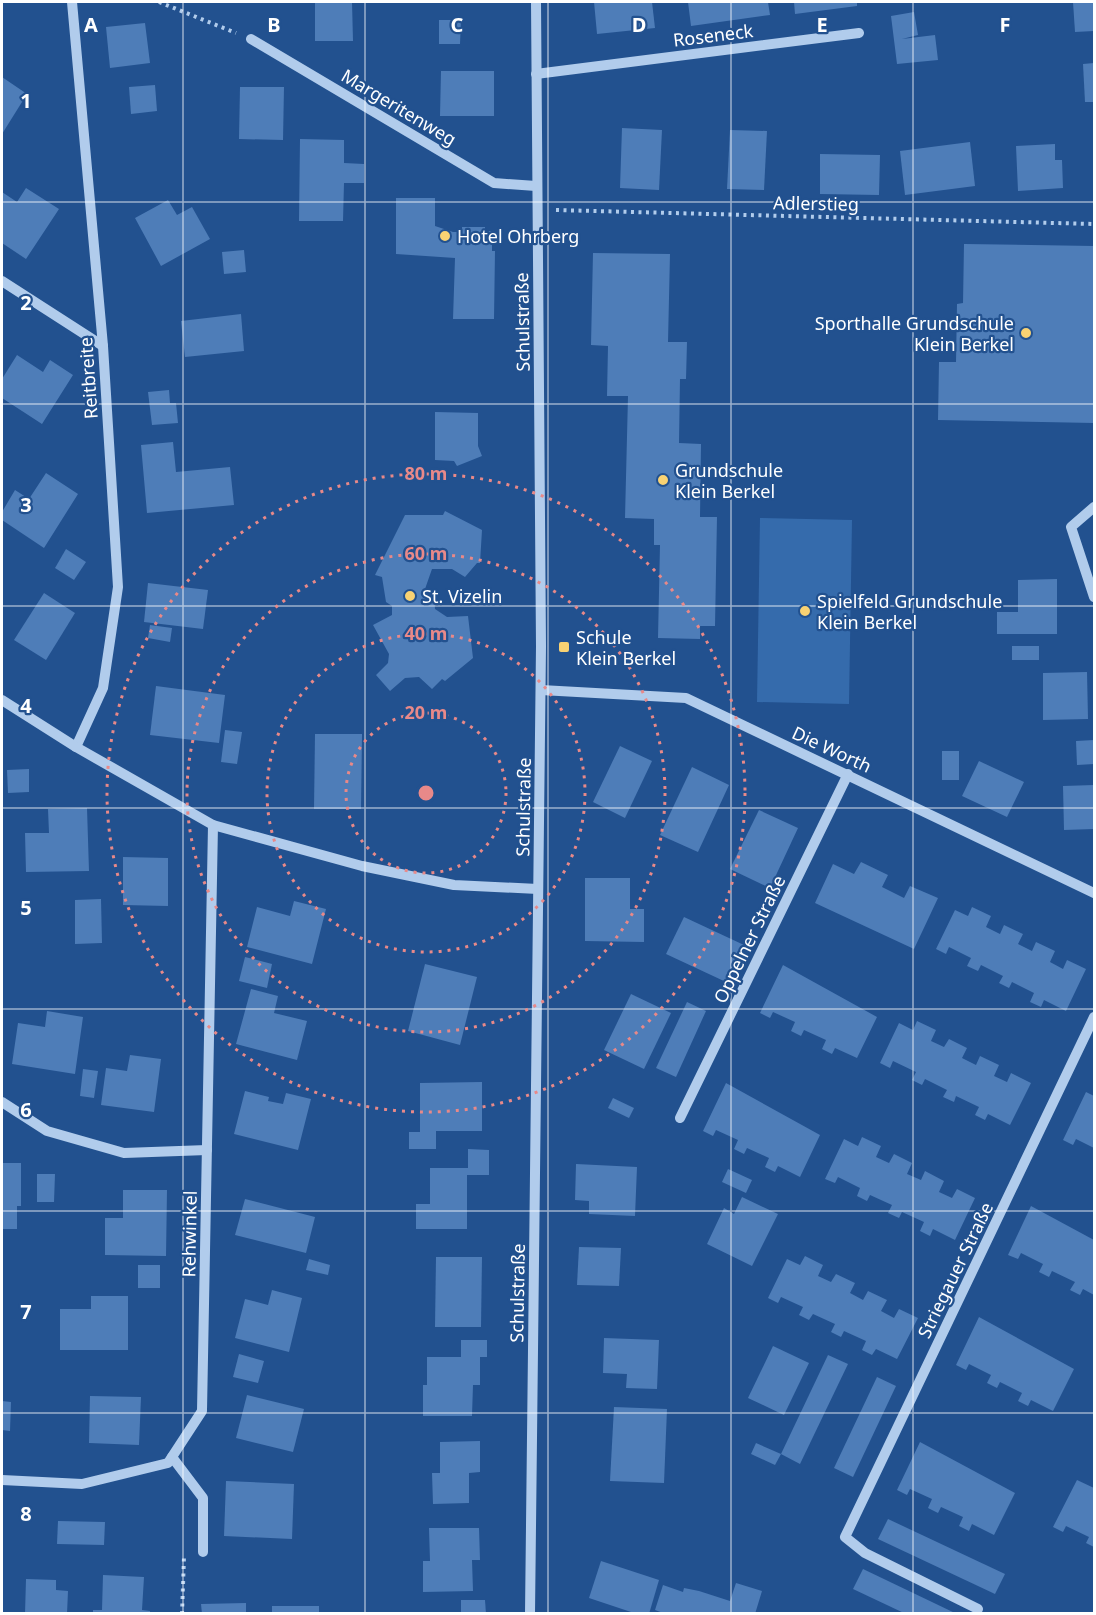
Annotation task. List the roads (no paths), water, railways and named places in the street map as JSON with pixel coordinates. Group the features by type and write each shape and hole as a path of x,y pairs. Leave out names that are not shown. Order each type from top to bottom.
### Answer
{"street":[{"name":"Reitbreite","path":"72,2 103,346 118,587 103,688 76,747"},
{"name":"Schulstraße","path":"530,1614 541,690 536,2"},
{"name":"Roseneck","path":"536,74 859,33"},
{"name":"Margeritenweg","path":"250,39 494,183 536,186"},
{"path":"2,281 103,346"},
{"path":"1095,507 1071,527 1095,597"},
{"name":"Die Worth","path":"541,690 686,698 1095,893"},
{"path":"2,700 76,747 213,825 362,866 454,885 538,889"},
{"name":"Oppelner Straße","path":"680,1118 848,774"},
{"name":"Rehwinkel","path":"172,1457 202,1411 213,825"},
{"name":"Striegauer Straße","path":"978,1609 865,1553 845,1537 1095,1017"},
{"path":"2,1102 47,1131 124,1153 207,1150"},
{"path":"2,1480 82,1484 168,1463 172,1457 203,1498 203,1552"}],"place":[{"name":"Hotel Ohrberg","path":"445,236"},
{"name":"Sporthalle Grundschule Klein Berkel","path":"1026,333"},
{"name":"Grundschule Klein Berkel","path":"663,480"},
{"name":"St. Vizelin","path":"410,596"},
{"name":"Spielfeld Grundschule Klein Berkel","path":"805,611"},
{"name":"Schule Klein Berkel","path":"564,647"}]}
